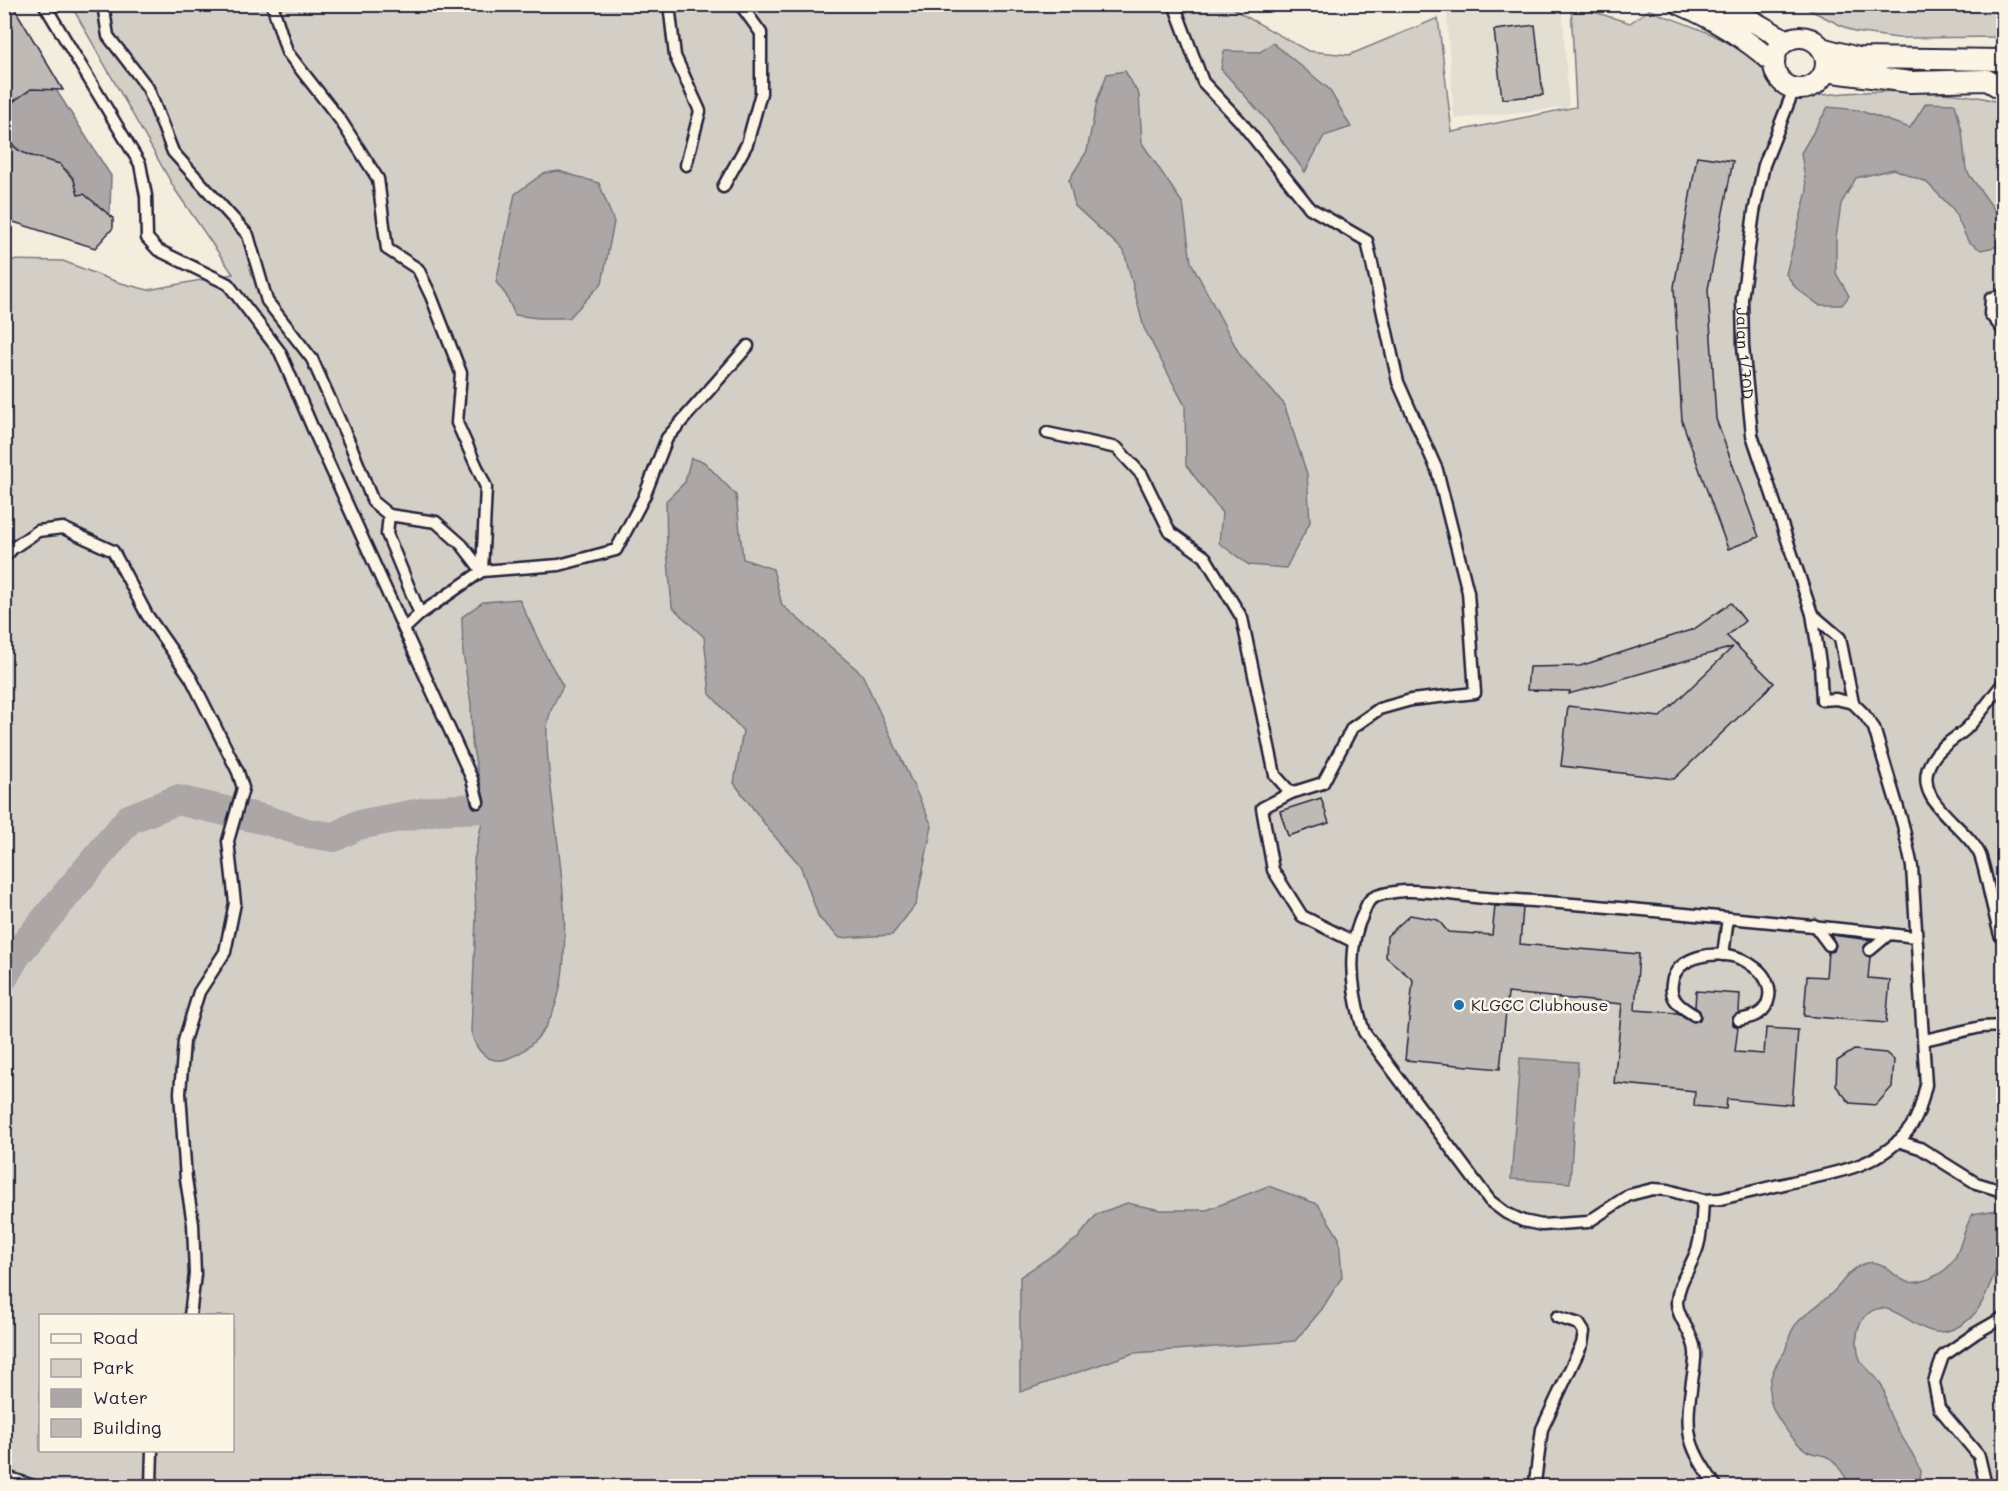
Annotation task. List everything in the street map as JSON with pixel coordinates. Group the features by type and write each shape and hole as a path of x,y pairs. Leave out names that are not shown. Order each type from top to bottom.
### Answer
{"street":[{"path":"1680,4 1709,17 1752,44 1774,63"},
{"path":"1718,4 1787,41"},
{"path":"1821,48 1824,55 1824,71 1816,83 1809,87 1794,89 1780,81 1776,75 1774,63 1776,52 1787,41 1794,38 1809,39 1821,48 1858,58 2004,60"},
{"path":"1824,71 1910,82 1987,80 2004,90"}],"lane":[{"path":"44,4 140,165 146,196 147,238 158,250 228,284 280,352 317,440 472,779 478,802"},
{"path":"103,4 108,36 148,88 173,152 248,235 267,301 312,359 373,502 388,515 436,522 462,545 482,571"},
{"path":"272,4 287,52 341,121 378,179 387,249 418,269 432,296 461,373 457,423 486,487 482,571"},
{"path":"669,4 675,56 700,111 686,165"},
{"path":"723,187 747,144 761,93 761,33 740,4"},
{"path":"1174,4 1203,82 1240,121 1310,208 1367,241 1398,382 1437,470 1468,592 1475,693 1411,700 1379,709 1352,729 1323,783 1291,793 1262,808 1273,870 1302,916 1354,942"},
{"name":"Jalan 1/70D","path":"1794,89 1764,165 1754,212 1742,299 1743,346 1752,435 1812,614 1820,663 1822,700 1836,699 1853,703"},
{"path":"2004,295 1992,298 1990,314 2004,331"},
{"path":"404,629 420,614 482,571 559,565 616,550 644,497 667,438 748,346"},
{"path":"1047,433 1117,448 1142,475 1170,532 1205,557 1242,618 1275,775 1291,793"},
{"path":"388,515 387,534 420,614"},
{"path":"4,558 13,548 38,531 63,528 113,551 147,615 191,678 238,772 243,788 228,841 235,903 225,952 199,992 184,1041 180,1093 186,1179 193,1224 195,1274 190,1314"},
{"path":"1812,614 1840,638 1853,703 1874,729 1903,825 1912,867 1926,1084 1912,1126 1898,1141 1872,1160 1856,1167 1721,1199 1703,1200 1668,1190 1653,1189 1629,1195 1588,1222 1542,1225 1523,1221 1506,1213 1490,1201 1364,1032 1356,1007 1353,979 1354,942 1358,922 1370,900 1383,894 1403,891 1444,892 1468,898 1546,901 1915,937"},
{"path":"2004,682 1972,723 1948,742 1933,759 1928,768 1927,785 1929,796 1969,838 1980,855 1998,928 2004,941"},
{"path":"1723,956 1728,918"},
{"path":"1814,926 1829,945"},
{"path":"1870,950 1889,934"},
{"path":"1694,1016 1675,1000 1671,989 1673,976 1679,966 1695,958 1707,955 1723,956 1741,958 1761,972 1767,981 1770,996 1762,1012 1757,1016 1739,1020"},
{"path":"1924,1040 1981,1027 2004,1026"},
{"path":"1898,1141 1920,1148 1976,1183 1999,1190 2004,1198"},
{"path":"1703,1200 1698,1246 1681,1286 1677,1303 1679,1313 1693,1338 1696,1354 1687,1412 1689,1438 1691,1446 1716,1486"},
{"path":"1537,1486 1542,1429 1582,1344 1584,1332 1579,1324 1557,1317"},
{"path":"1986,1486 1979,1456 1939,1408 1934,1382 1942,1356 2004,1317"},
{"path":"151,1486 152,1452"},
{"path":"4,1476 34,1486"}],"shaded area":[{"path":"1556,4 1562,7 1569,107 1454,119 1446,5"}],"green space":[{"path":"1231,4 1236,11 1308,51 1349,55 1438,18 1452,132 1576,107 1571,5 1630,23 1649,10 1691,26 1745,53 1780,87 1799,95 1927,92 1972,96 2003,105 2003,1486 5,1486 5,260 63,261 117,282 148,290 233,274 176,191 71,5"},
{"path":"1800,5 2003,5 2003,37 1898,38 1854,32"}],"water":[{"path":"1273,43 1329,89 1351,127 1324,136 1305,172 1264,117 1221,69 1224,51 1260,52"},
{"path":"1125,71 1139,95 1142,143 1183,204 1191,262 1240,355 1284,404 1307,474 1310,522 1286,568 1249,565 1219,543 1222,513 1186,465 1185,406 1144,328 1124,251 1075,206 1069,180 1087,151 1097,101 1107,74"},
{"path":"53,85 111,176 110,212 100,217 96,213 95,203 84,195 76,195 74,180 68,171 22,152 12,144 7,131 8,109 24,90"},
{"path":"1926,103 1955,104 1962,131 1966,170 2003,222 2003,241 1999,246 1981,250 1968,241 1953,209 1926,182 1894,169 1856,178 1841,204 1836,238 1836,273 1849,296 1842,305 1819,305 1796,288 1786,274 1807,191 1801,153 1828,107 1858,110 1910,128"},
{"path":"559,171 599,183 614,222 602,283 569,318 515,315 506,295 496,282 515,194 544,173"},
{"path":"691,458 704,462 736,495 743,559 773,569 782,605 862,674 932,826 916,904 892,935 840,938 819,918 800,865 770,831 734,783 743,731 710,694 704,637 672,607 666,501 685,482"},
{"path":"519,599 563,686 555,701 547,728 548,764 564,909 564,958 557,1002 539,1036 509,1058 495,1060 479,1050 471,1031 476,919 474,860 485,808 472,744 471,704 463,653 462,617 483,602"},
{"path":"1520,1058 1578,1062 1570,1183 1511,1179"},
{"path":"1268,1186 1318,1204 1339,1238 1342,1277 1322,1309 1295,1341 1134,1353 1020,1392 1020,1277 1078,1238 1097,1214 1127,1203 1161,1210 1207,1210"},
{"path":"2003,1209 2003,1261 1982,1302 1970,1318 1961,1325 1940,1332 1924,1328 1883,1308 1872,1311 1860,1325 1857,1347 1860,1360 1883,1387 1891,1418 1921,1471 1920,1479 1906,1486 1850,1484 1831,1459 1809,1452 1798,1444 1782,1425 1772,1406 1769,1395 1771,1378 1785,1351 1793,1328 1833,1292 1852,1271 1867,1263 1884,1266 1896,1276 1912,1283 1937,1275 1952,1263 1973,1214"}],"building":[{"path":"4,4 12,4 63,90 31,89 4,108"},
{"path":"1535,25 1543,95 1502,99 1494,30"},
{"path":"4,137 18,150 28,155 60,164 74,180 78,195 84,194 113,218 113,228 95,248 4,219"},
{"path":"1697,156 1733,161 1708,289 1716,419 1759,537 1728,549 1682,421 1674,287"},
{"path":"1731,603 1745,621 1727,636 1774,683 1674,779 1561,766 1568,706 1660,717 1733,647 1569,694 1570,691 1527,690 1529,667 1580,666 1694,629"},
{"path":"1321,798 1329,823 1288,836 1280,811"},
{"name":"KLGCC Clubhouse","path":"1495,906 1523,908 1520,944 1639,954 1635,1010 1677,1013 1694,1022 1700,1020 1701,1016 1700,1011 1695,1007 1696,991 1740,994 1739,1012 1732,1018 1733,1025 1738,1027 1735,1052 1764,1054 1766,1028 1798,1030 1792,1105 1727,1099 1726,1109 1694,1106 1695,1091 1614,1083 1622,1004 1508,993 1500,1069 1405,1060 1413,980 1386,957 1387,936 1410,915 1438,920 1448,932 1492,935"},
{"path":"1831,935 1871,940 1865,945 1863,951 1870,957 1868,978 1890,980 1886,1023 1804,1016 1807,976 1826,977 1828,952 1834,951 1836,945"},
{"path":"1854,1050 1886,1053 1894,1060 1892,1087 1876,1105 1850,1103 1836,1086 1837,1061"}],"waterway":[{"path":"4,976 16,955 129,819 177,800 266,820 307,833 334,837 358,825 437,810 485,808"}],"place":[{"name":"KLGCC Clubhouse","path":"1459,1005"}]}
